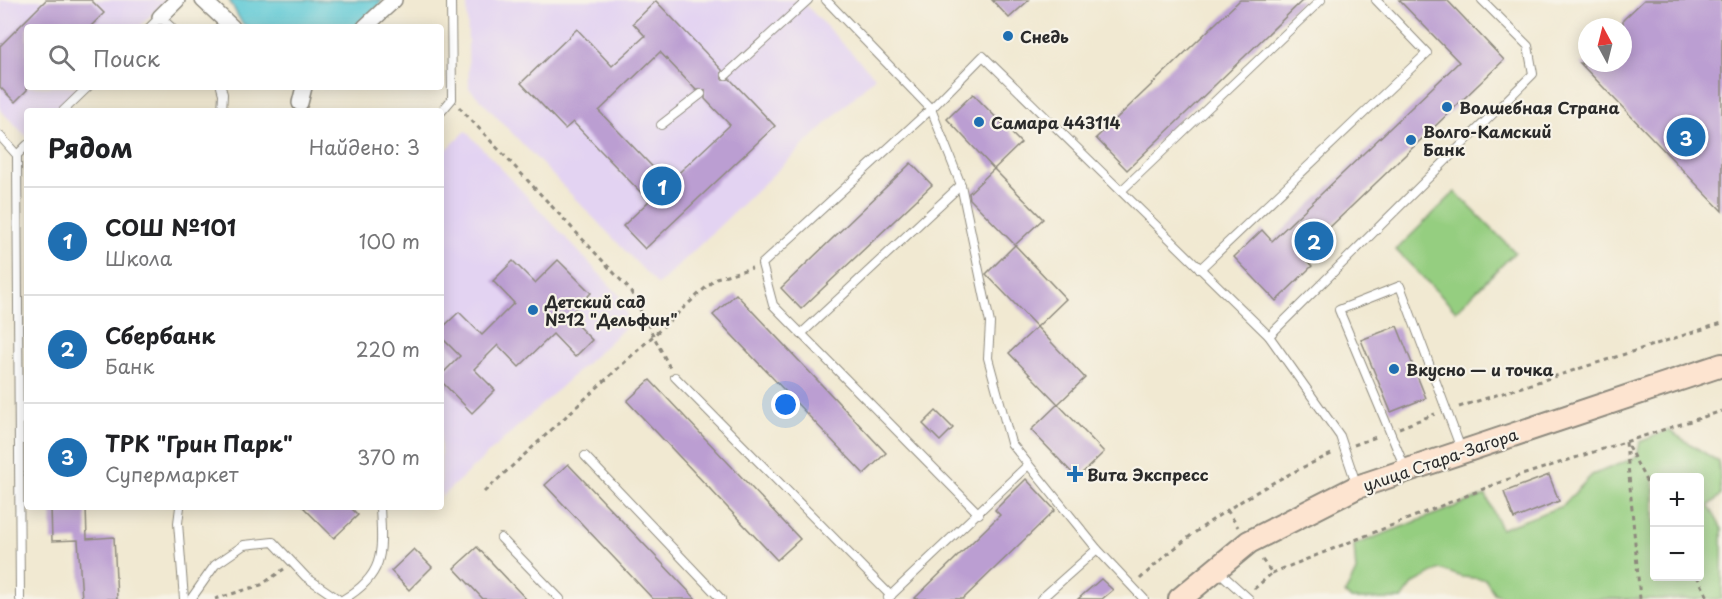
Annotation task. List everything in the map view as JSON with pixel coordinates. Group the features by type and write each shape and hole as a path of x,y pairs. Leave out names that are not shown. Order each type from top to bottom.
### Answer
{"main road":[{"name":"улица Стара-Загора","path":"1180,599 1249,542 1357,487 1722,365"}],"street":[{"path":"160,24 177,0"},
{"path":"203,0 229,24"},
{"path":"368,24 394,0"},
{"path":"304,90 304,107"}],"lane":[{"path":"444,108 452,99 451,0"},
{"path":"726,75 808,0"},
{"path":"825,0 931,109 961,185 990,323 988,358 1011,443 1027,466 1097,549 1131,588 1144,599"},
{"path":"1121,191 1321,0"},
{"path":"1200,269 1427,53 1376,0"},
{"path":"1269,336 1533,74 1528,46 1482,0"},
{"path":"979,514 773,305 762,264 931,109 983,56 1269,336 1346,448 1357,487"},
{"path":"66,108 85,90"},
{"path":"222,90 222,108"},
{"path":"661,125 700,94"},
{"path":"0,136 17,155 20,599"},
{"path":"17,155 24,148"},
{"path":"801,334 961,185"},
{"path":"1406,469 1339,310 1400,286 1461,451"},
{"path":"675,377 889,597 1027,466"},
{"path":"585,456 721,599"},
{"path":"180,510 178,523 184,599"},
{"path":"344,599 358,591 374,574 382,546 380,510"},
{"path":"501,538 560,599"},
{"path":"192,599 215,565 244,545 273,542 306,577 338,599"},
{"path":"1041,599 1097,549"},
{"path":"1215,568 1249,599"}],"path":[{"path":"452,99 630,290 652,337 675,377"},
{"path":"484,492 716,278 762,264"},
{"path":"1131,588 1174,547 1227,510 1294,471 1346,448 1448,411 1722,322"},
{"path":"1272,573 1506,480 1722,411"},
{"path":"1626,442 1650,488"},
{"path":"1626,442 1640,599"},
{"path":"215,599 261,585 293,563"},
{"path":"1700,581 1709,599"}],"shaded area":[{"path":"0,0 166,0 142,24 24,24 24,90 76,90 58,108 24,108 24,134 0,110"},
{"path":"467,0 801,0 875,77 658,285 469,88"},
{"name":"Детский сад №12 \"Дельфин\"","path":"466,131 621,297 629,324 444,494 444,152"}],"green space":[{"path":"1455,192 1515,252 1456,311 1396,250"},
{"path":"1668,430 1719,462 1721,495 1709,506 1722,529 1722,599 1508,599 1494,593 1485,579 1462,577 1440,569 1414,583 1402,599 1351,599 1345,593 1356,571 1354,545 1486,495 1501,529 1562,506 1592,475 1637,457 1640,442"}],"water":[{"path":"229,0 382,0 376,9 358,24 242,23"}],"building":[{"path":"46,0 91,0 104,13 93,24 24,24 24,90 27,90 15,102 0,87 0,46"},
{"path":"992,0 1029,0 1009,18"},
{"path":"1240,0 1303,0 1127,170 1096,138"},
{"path":"1399,0 1447,0 1504,60 1301,255 1312,266 1276,301 1234,257 1262,230 1272,241 1459,62"},
{"path":"1644,0 1722,0 1722,211 1589,72 1632,72 1632,18 1625,18"},
{"path":"656,1 722,70 722,79 730,79 775,126 645,249 623,226 649,201 573,122 565,129 521,83 577,29 612,66 645,36 633,23","holes":["660,52 696,90 705,90 705,99 730,125 668,183 599,111"]},
{"path":"973,94 1021,143 994,169 947,119"},
{"path":"911,163 932,185 801,309 781,288"},
{"path":"994,169 1043,219 1015,245 970,199 969,193"},
{"path":"1015,245 1066,299 1037,327 986,274"},
{"path":"558,260 591,293 568,316 592,340 575,357 553,334 519,367 498,345 474,369 495,390 472,413 444,384 444,372 460,356 444,340 444,326 459,312 482,335 514,303 493,281 513,261 535,283"},
{"path":"736,294 886,453 864,474 713,315"},
{"name":"Вкусно — и точка","path":"1397,326 1426,398 1391,412 1361,340"},
{"path":"1037,327 1085,378 1058,404 1009,353"},
{"path":"650,380 800,539 777,560 627,401"},
{"path":"1058,404 1104,452 1077,478 1031,430"},
{"path":"936,411 953,428 940,441 923,424"},
{"path":"568,464 696,599 653,599 545,485"},
{"path":"1549,475 1559,501 1514,519 1504,492"},
{"path":"1026,479 1055,510 963,599 914,599 1000,515 995,510"},
{"path":"51,510 86,510 87,539 114,537 117,599 82,599 78,540 52,541"},
{"path":"306,510 353,510 358,515 334,538"},
{"path":"477,547 526,599 483,599 454,568"},
{"path":"414,549 432,567 409,590 391,571"},
{"path":"1101,579 1113,590 1102,599 1078,599"}],"place":[{"name":"Снедь","path":"1008,36"},
{"name":"Волшебная Страна","path":"1447,107"},
{"name":"Самара 443114","path":"979,122"},
{"name":"ТРК \"Грин Парк\"","path":"1686,137"},
{"name":"Волго-Камский Банк","path":"1411,140"},
{"name":"СОШ №101","path":"662,186"},
{"name":"Сбербанк","path":"1314,241"},
{"name":"Детский сад №12 \"Дельфин\"","path":"533,310"},
{"name":"Вкусно — и точка","path":"1394,369"},
{"name":"Вита Экспресс","path":"1075,474"}]}
